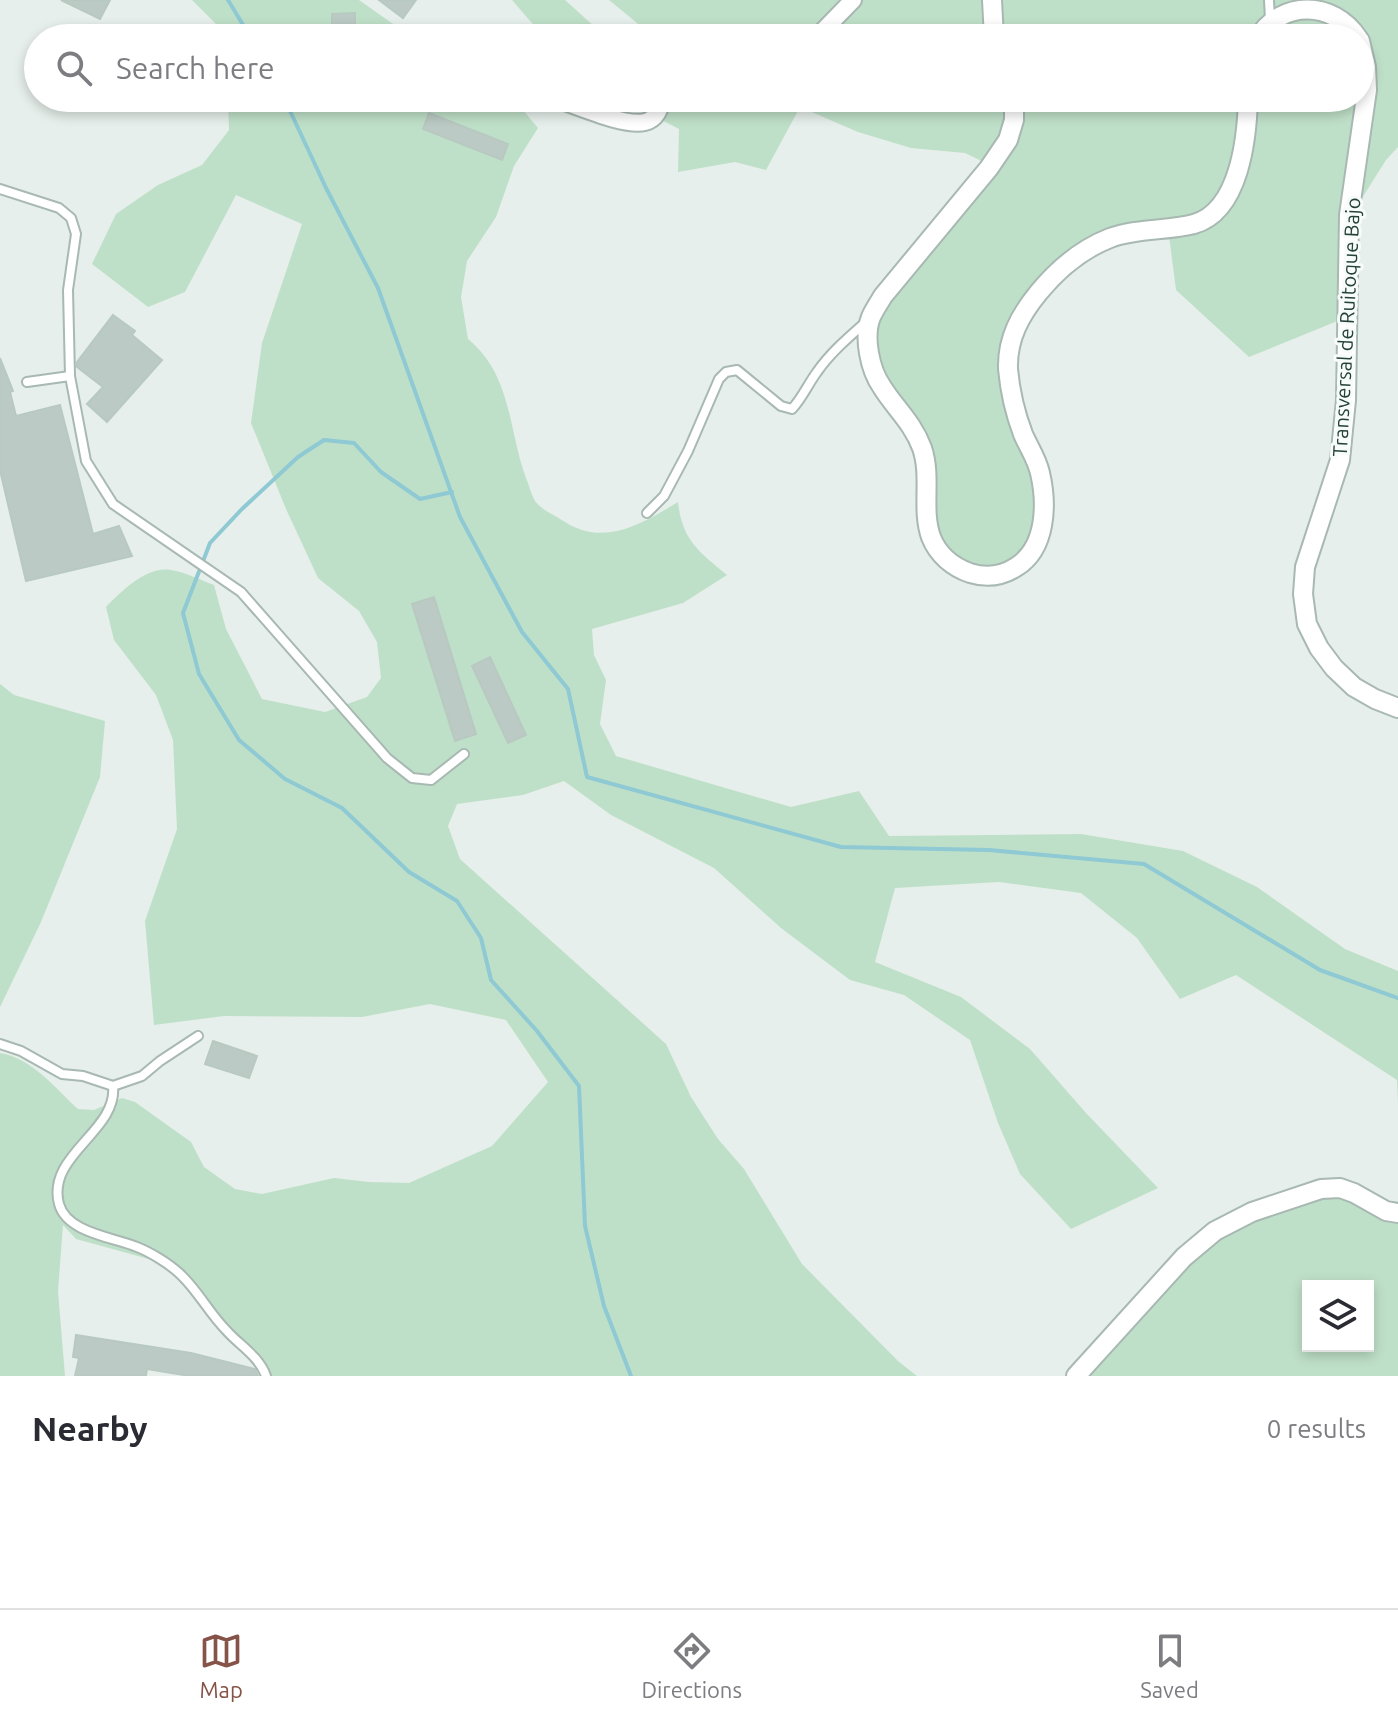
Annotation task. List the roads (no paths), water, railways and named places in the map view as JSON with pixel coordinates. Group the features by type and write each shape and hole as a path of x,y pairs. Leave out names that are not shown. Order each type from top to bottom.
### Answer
{"street":[{"path":"830,24 853,0"},
{"path":"992,0 993,24"},
{"name":"Transversal de Ruitoque Bajo","path":"1267,24 1285,10 1304,2 1336,14 1348,24"},
{"path":"598,112 637,122 647,122 660,112"},
{"path":"1014,112 1008,140 989,168 899,275 870,319 869,342 875,375 910,422 926,460 927,520 936,546 946,560 958,568 990,576 1008,572 1032,552 1043,518 1044,499 1039,470 1012,399 1008,367 1010,341 1021,316 1039,291 1082,252 1112,237 1197,223 1215,212 1227,196 1241,160 1248,112"},
{"name":"Transversal de Ruitoque Bajo","path":"1364,112 1349,215 1346,400 1340,460 1305,567 1303,594 1307,624 1334,668 1354,687 1398,708"},
{"path":"1076,1376 1184,1257 1215,1231 1252,1212 1321,1189 1340,1188 1398,1213"}],"lane":[{"path":"1269,0 1270,20"},
{"path":"0,189 59,208 71,218 76,234 68,290 70,376 86,461 113,504 241,592 387,758 412,778 431,780 464,754"},
{"path":"647,513 664,496 703,420 719,379 726,372 737,370 781,406 792,409 839,345 870,319"},
{"path":"27,382 70,376"},
{"path":"0,1044 21,1051 62,1074 83,1076 113,1086 142,1076 198,1036"},
{"path":"113,1086 114,1094 94,1131 60,1173 60,1206 72,1224 140,1248 179,1273 227,1331 247,1348 266,1376"}],"waterway":[{"path":"228,0 243,24"},
{"path":"291,112 378,288 460,517 522,632 568,689 587,777 841,847 989,850 1144,864 1320,970 1398,998"},
{"path":"452,492 420,499 381,472 354,443 324,440 298,457 210,543 183,613 199,674 239,740 285,779 342,808 409,872 457,901 481,938 491,980 537,1031 579,1086 585,1226 604,1306 631,1376"}]}
